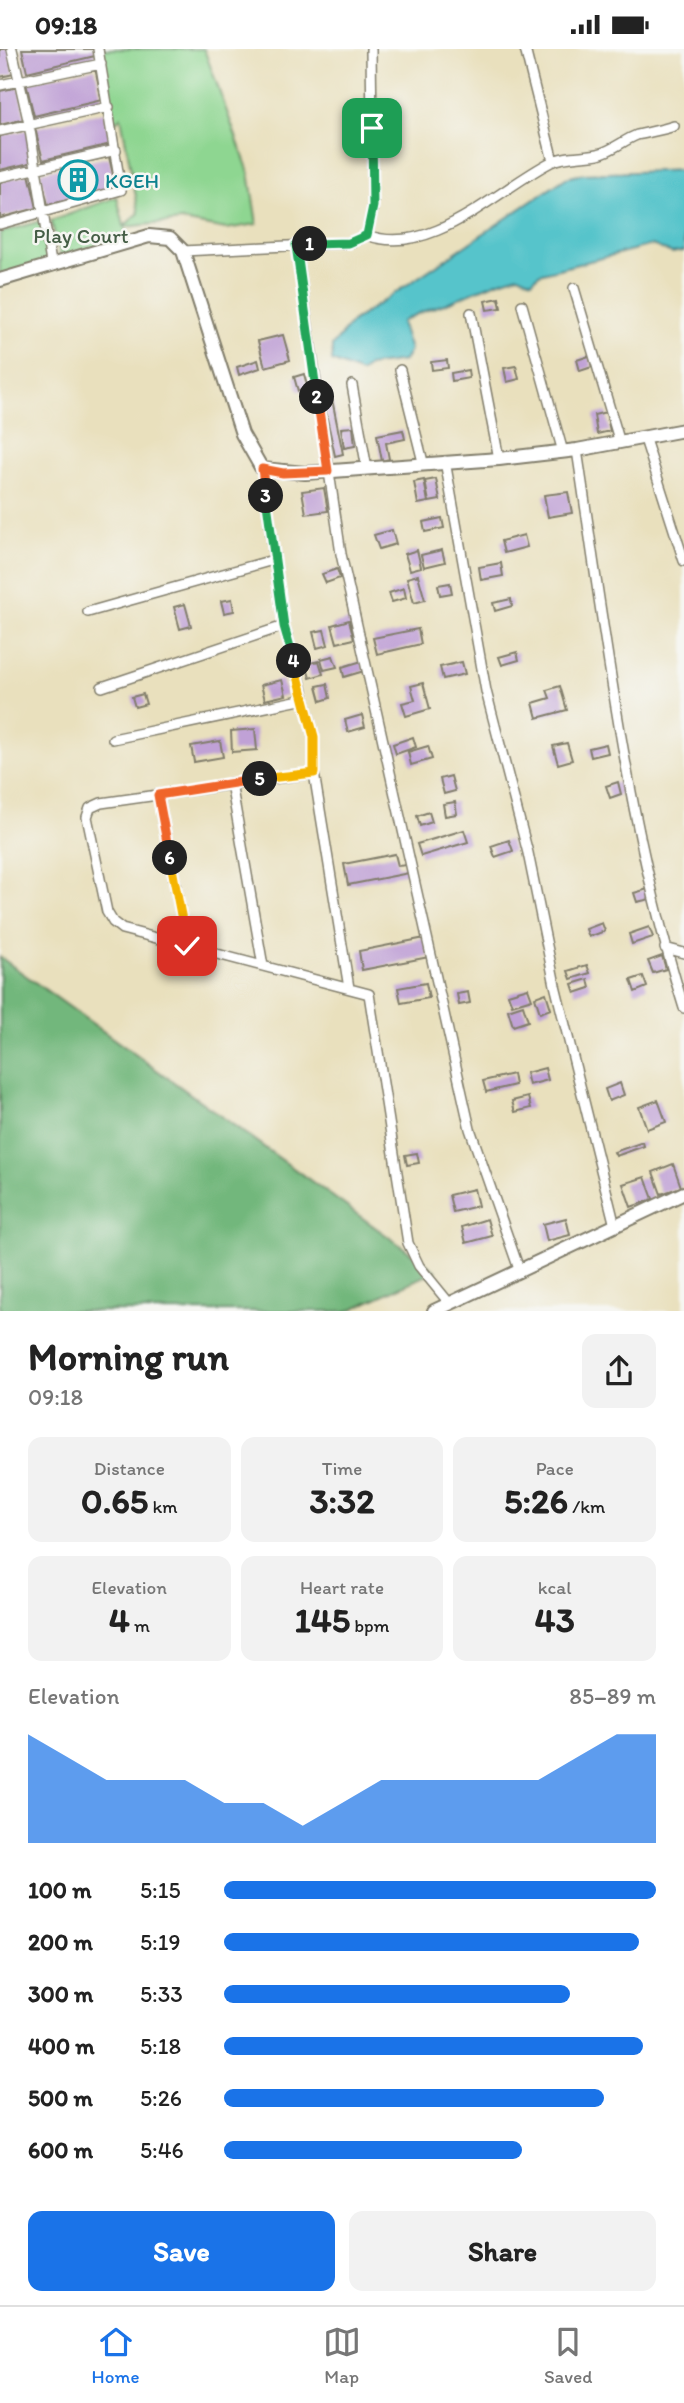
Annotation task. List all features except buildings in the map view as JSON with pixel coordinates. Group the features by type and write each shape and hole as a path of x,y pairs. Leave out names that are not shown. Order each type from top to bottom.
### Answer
{"street":[{"path":"12,49 29,124 51,263"},
{"path":"0,224 121,190 98,49"},
{"path":"367,235 373,206 371,49"},
{"path":"525,49 553,161"},
{"path":"0,85 101,64"},
{"path":"0,131 109,107"},
{"path":"183,251 349,243 367,235 383,241 401,241 431,232 461,218 553,161 599,154 637,135 674,127"},
{"path":"0,177 116,150"},
{"path":"0,280 149,236 170,238 183,251 242,435 262,469 284,626 314,737 314,773 349,988"},
{"path":"296,245 344,568 470,1129 520,1272"},
{"path":"574,288 621,443"},
{"path":"522,305 570,451 615,703 665,949 684,1008"},
{"path":"471,313 499,459"},
{"path":"400,370 423,462"},
{"path":"352,385 367,469"},
{"path":"262,469 305,473 423,462 499,459 570,451 684,430"},
{"path":"644,436 684,561"},
{"path":"444,461 486,691 528,853 555,985 615,1227"},
{"path":"88,612 274,560"},
{"path":"102,687 284,626"},
{"path":"113,739 292,703 300,700 303,691"},
{"path":"314,773 101,803 90,808 87,817 105,903 113,922 122,929 369,994 408,1243 419,1266 450,1304"},
{"path":"232,783 263,966"},
{"path":"158,795 187,946"},
{"path":"665,949 684,953"},
{"path":"434,1311 684,1193"}],"green space":[{"name":"Play Court","path":"101,49 204,49 249,172 257,224 226,229 182,221 125,227 129,244 63,266 51,221 117,197 124,226 139,213 121,117 114,124"},
{"path":"41,221 53,268 0,285 0,233"},
{"path":"0,957 436,1271 348,1311 0,1311"}],"water":[{"path":"684,170 684,251 672,253 652,245 539,274 532,281 519,275 510,277 401,322 410,350 404,361 368,366 361,373 332,361 332,346 352,322 566,178 582,174"}],"place":[{"name":"KGEH","path":"78,180"}],"route":[{"path":"187,946 158,795 314,773 314,737 284,626 262,469 283,473 328,471 296,245 349,243 367,235 372,223 373,206 372,128"}]}
